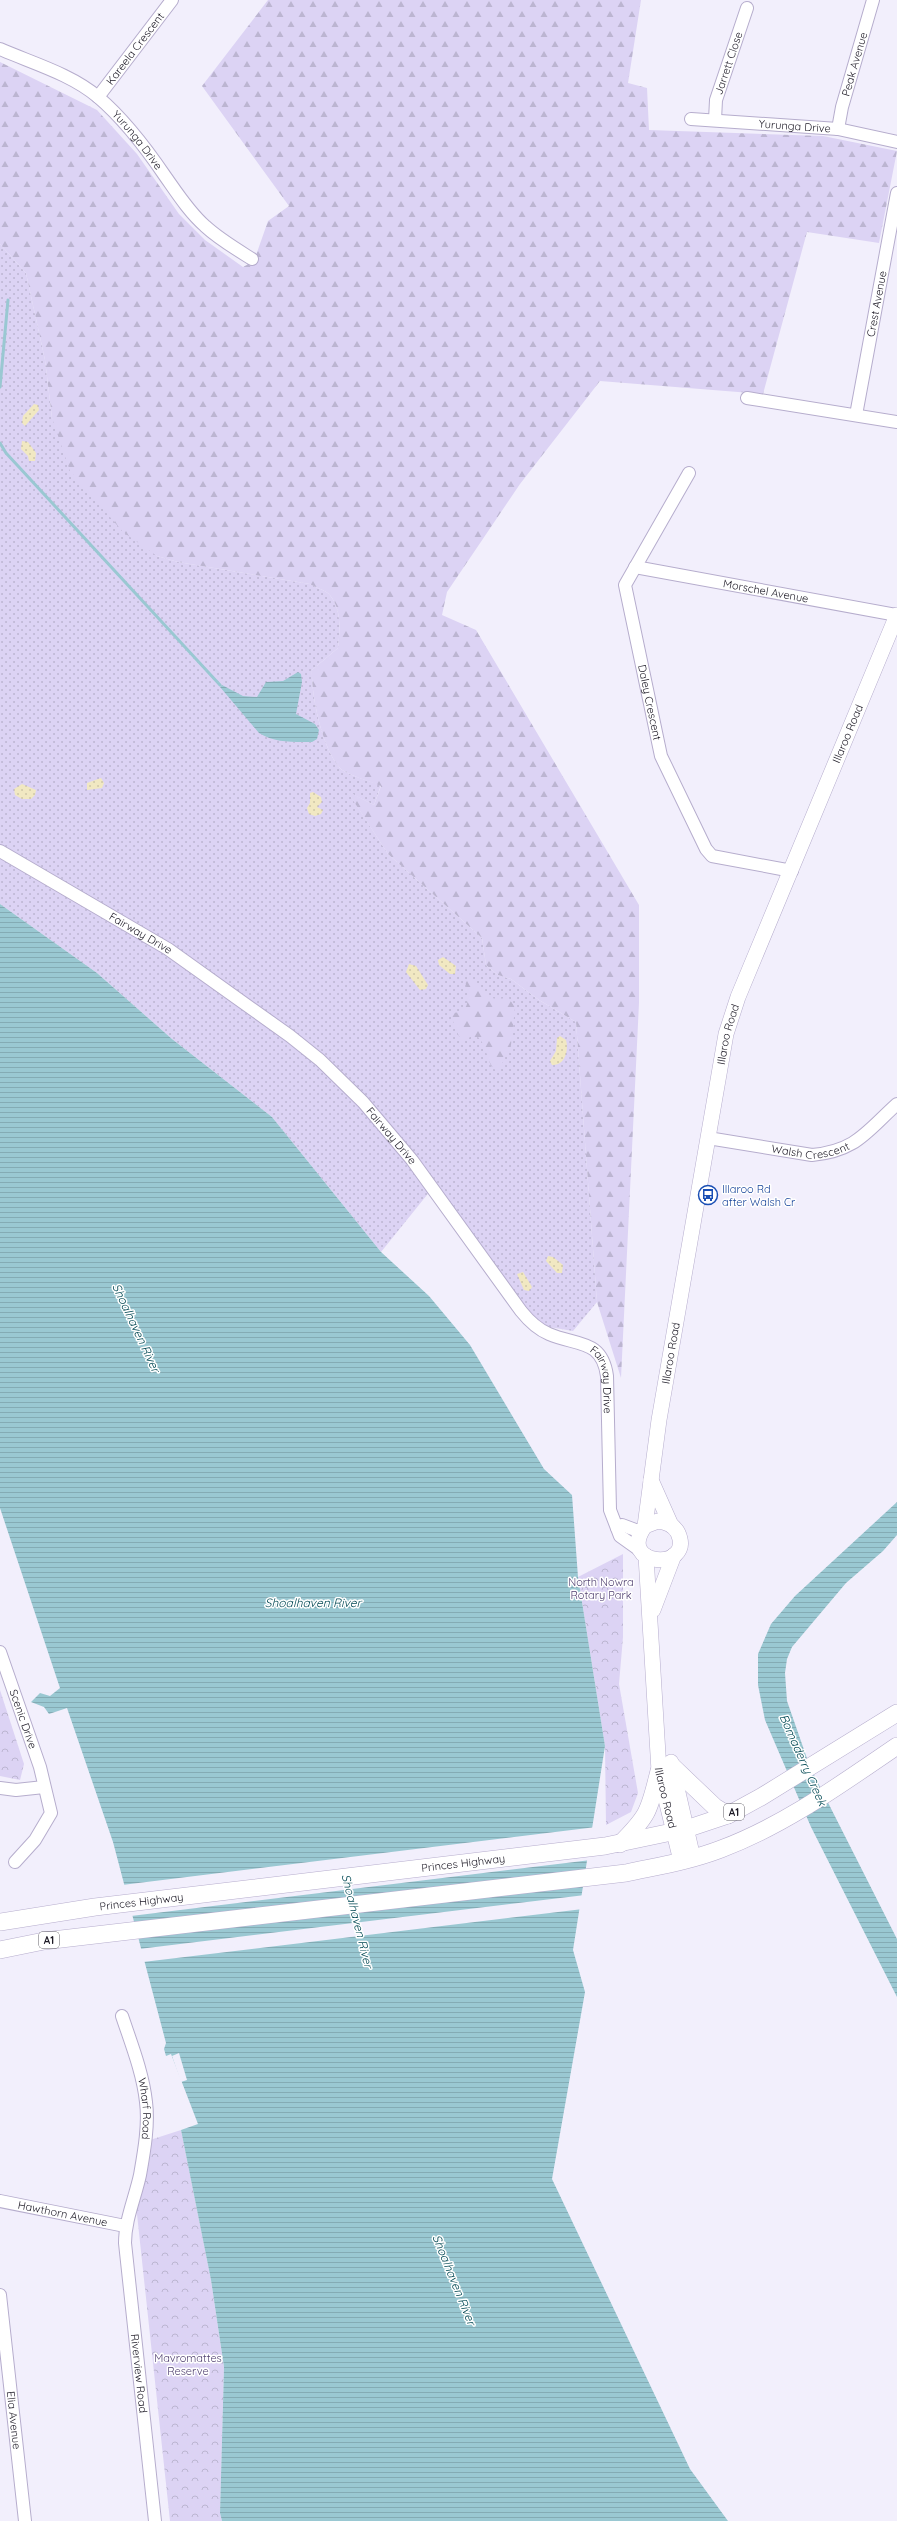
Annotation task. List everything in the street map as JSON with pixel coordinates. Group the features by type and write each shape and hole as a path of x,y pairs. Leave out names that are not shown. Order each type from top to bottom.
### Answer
{"highway":[{"name":"Princes Highway","path":"0,1922 95,1907 612,1845 680,1830 728,1815 897,1713"},
{"name":"A1","path":"0,1950 44,1941 98,1936 626,1873 687,1859 720,1849 794,1814 897,1746"},
{"path":"612,1845 643,1821 649,1812 665,1768 715,1807 728,1815"}],"main road":[{"name":"Illaroo Road","path":"687,1859 658,1734 653,1687 651,1614 644,1554 639,1539 643,1529 650,1479 708,1138 725,1040 731,1015 897,615"},
{"name":"Illaroo Road","path":"650,1479 671,1525 679,1536 679,1543 651,1614"},
{"path":"643,1529 658,1521 671,1525"},
{"path":"644,1554 651,1560 663,1561 674,1555"}],"street":[{"name":"Peak Avenue","path":"838,129 842,107 873,0"},
{"name":"Kareela Crescent","path":"98,97 170,1"},
{"name":"Jarrett Close","path":"715,120 716,100 747,8"},
{"name":"Yurunga Drive","path":"0,49 65,77 98,97 123,122 153,158 185,204 204,226 229,245 252,259"},
{"name":"Yurunga Drive","path":"691,119 838,129 897,142"},
{"name":"Crest Avenue","path":"856,415 897,193"},
{"path":"746,398 897,422"},
{"name":"Daley Crescent","path":"689,473 625,585 661,756 706,849 712,856 792,871"},
{"name":"Morschel Avenue","path":"636,567 897,615"},
{"name":"Fairway Drive","path":"0,851 168,949 290,1036 320,1060 362,1102 412,1160 521,1311 532,1324 551,1335 583,1344 598,1353 603,1360 607,1376 608,1487 610,1510 620,1536 644,1554"},
{"name":"Walsh Crescent","path":"708,1138 812,1155 827,1153 854,1144 897,1104"},
{"path":"617,1528 622,1525 643,1529"},
{"name":"Scenic Drive","path":"0,1652 40,1767 51,1813 35,1840 15,1862"},
{"path":"0,1788 16,1790 44,1787"},
{"name":"Wharf Road","path":"122,2016 144,2090 147,2112 140,2175 132,2208 125,2226"},
{"name":"Hawthorn Avenue","path":"0,2201 125,2226"},
{"name":"Riverview Road","path":"125,2226 125,2243 155,2521"},
{"name":"Elia Avenue","path":"0,2295 25,2521"}],"green space":[{"path":"268,0 641,0 628,83 647,88 649,130 823,136 897,151 879,243 807,232 763,394 600,381 520,484 447,592 442,615 476,630 639,905 639,1003 621,1378 597,1302 576,1022 539,1000 511,979 498,975 486,965 482,938 388,854 347,791 374,805 381,786 352,775 339,767 327,747 319,720 313,693 312,670 338,648 339,641 338,613 329,594 310,584 178,562 157,556 123,532 70,471 52,418 45,360 26,273 0,244 0,62 97,110 137,154 179,214 205,240 243,267 254,261 268,221 289,206 202,86"},
{"path":"0,244 26,273 45,360 52,418 157,556 178,562 310,584 329,594 338,613 339,641 338,648 312,670 313,693 319,720 327,747 339,767 352,775 381,785 374,805 348,792 388,854 482,938 486,965 498,975 511,979 539,1000 576,1022 597,1302 573,1331 543,1326 523,1308 435,1185 381,1252 272,1117 172,1039 97,973 0,904"},
{"path":"473,979 479,989 487,996 496,999 508,997 515,1007 511,1045 499,1070 493,1069 483,1044 478,1037 470,1037 465,1041 460,1039 451,1016 452,1013 462,1012 467,1005 468,994 465,981"},
{"name":"North Nowra Rotary Park","path":"623,1554 623,1637 619,1684 638,1793 631,1812 606,1825 605,1746 578,1577"},
{"path":"0,1690 24,1764 20,1780 0,1776"},
{"name":"Mavromattes Reserve","path":"181,2130 211,2280 224,2367 220,2513 222,2521 170,2521 136,2205 150,2140"}],"sand":[{"path":"34,404 38,405 39,410 25,426 22,423 23,416"},
{"path":"22,441 28,442 36,453 35,461 29,461 28,456 21,449"},
{"path":"101,778 104,783 102,788 87,790 87,783"},
{"path":"22,784 36,790 35,795 31,799 22,799 15,795 14,789"},
{"path":"313,792 321,797 322,802 317,807 323,810 321,814 315,816 309,814 307,808 310,803 310,793"},
{"path":"443,957 456,966 455,974 450,974 439,965 438,960"},
{"path":"409,964 416,966 428,985 426,989 420,990 406,972"},
{"path":"560,1036 566,1040 567,1044 565,1057 560,1063 552,1065 550,1061 556,1051 557,1038"},
{"path":"548,1256 553,1257 563,1265 562,1273 557,1273 546,1261"},
{"path":"523,1272 532,1287 529,1291 524,1290 517,1274"}],"water":[{"path":"298,672 301,674 302,682 296,714 315,724 319,730 317,739 312,742 291,742 271,739 259,733 220,687 222,685 243,696 257,697 266,682 283,681"},
{"name":"Shoalhaven River","path":"0,904 97,973 172,1039 272,1117 381,1252 429,1296 470,1345 544,1469 572,1495 578,1577 605,1746 573,1950 585,1992 552,2179 690,2469 728,2521 222,2521 220,2513 224,2367 211,2280 181,2130 198,2124 171,2054 166,2056 164,2049 166,2043 113,1842 67,1708 49,1714 44,1707 31,1702 40,1693 50,1696 60,1688 0,1508"},
{"name":"Bomaderry Creek","path":"897,1502 897,1535 883,1551 846,1583 792,1647 787,1659 785,1673 787,1701 810,1767 897,1939 897,1997 811,1827 765,1720 758,1685 758,1654 771,1624 795,1596"}],"pier":[{"path":"596,1827 591,1860 131,1916 122,1885"},
{"path":"585,1895 583,1909 143,1962 139,1949"},
{"path":"179,2053 187,2080 181,2082 172,2056"}],"waterway":[{"path":"0,387 8,300"},
{"path":"0,443 6,453 220,685"}],"place":[{"name":"Illaroo Rd after Walsh Cr","path":"708,1195"}]}
